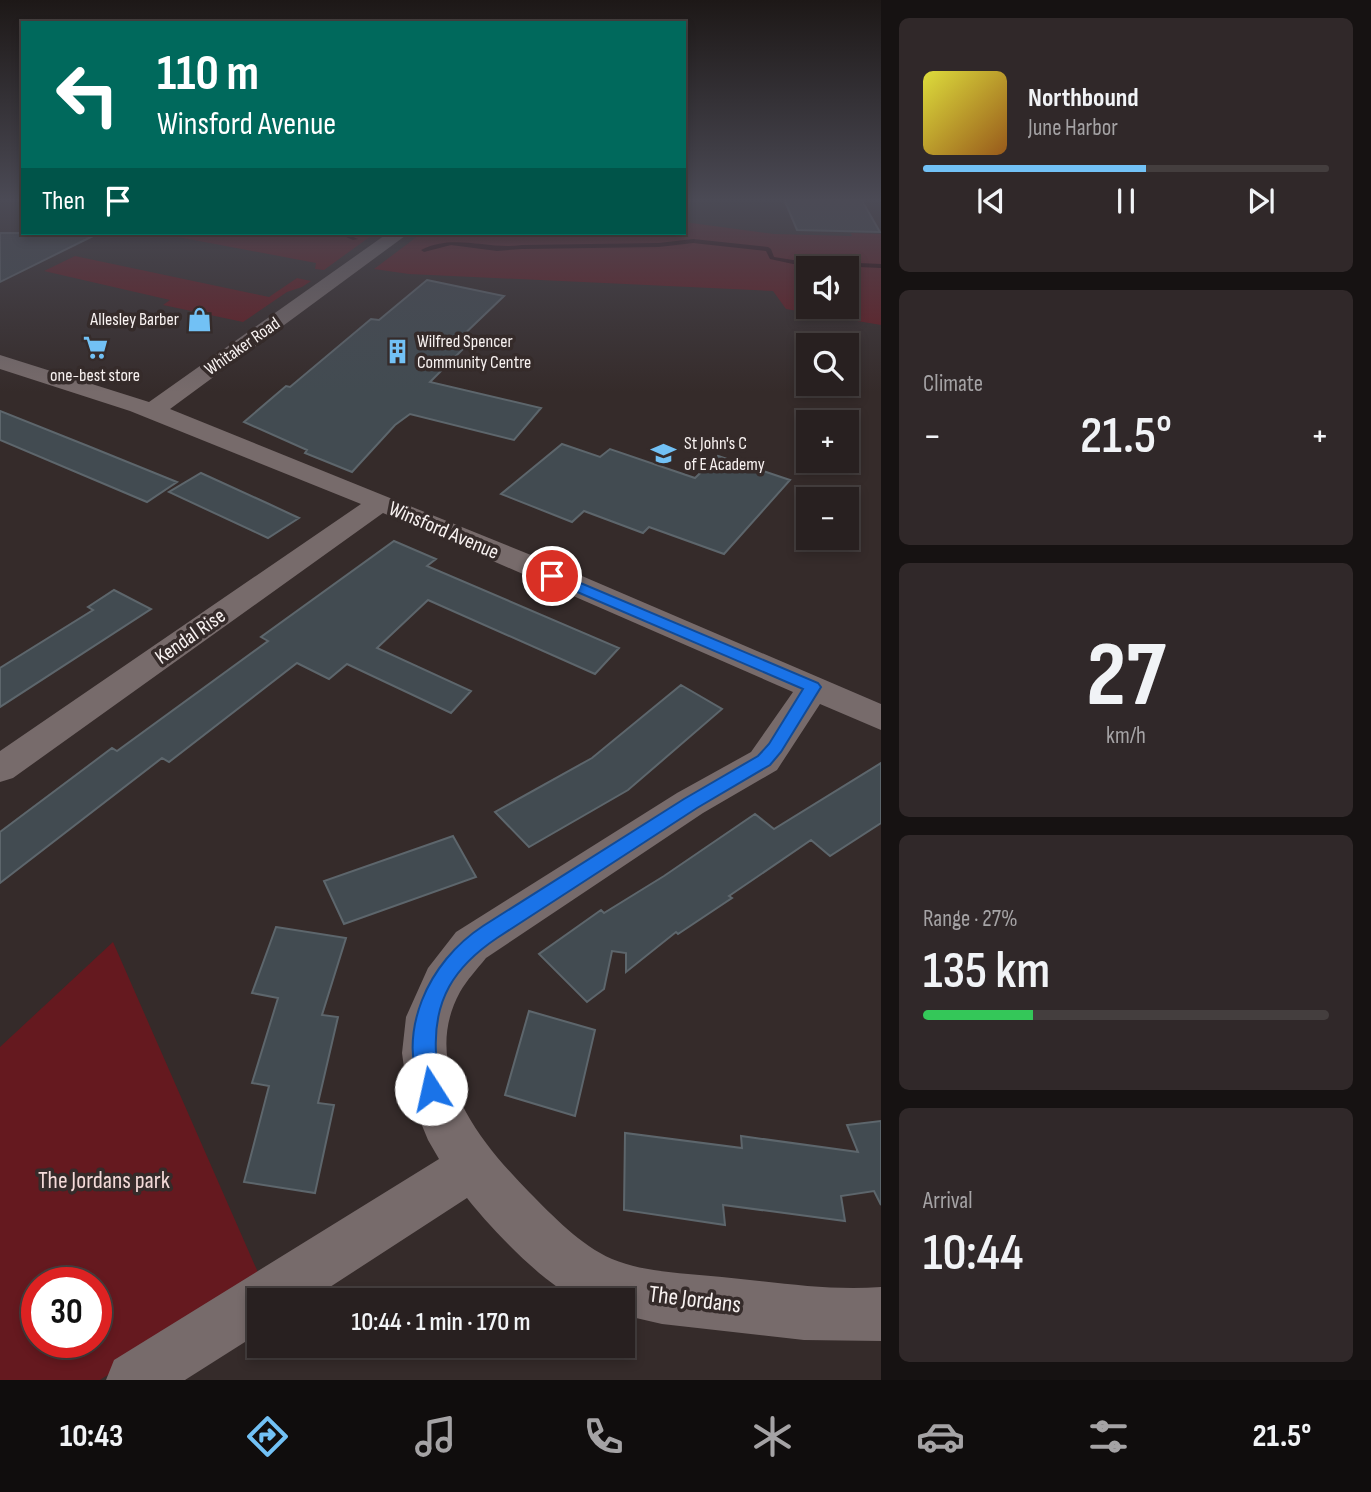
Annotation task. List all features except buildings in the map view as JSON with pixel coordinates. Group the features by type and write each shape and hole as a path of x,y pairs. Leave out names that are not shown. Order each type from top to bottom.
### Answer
{"street":[{"name":"Whitaker Road","path":"153,410 358,263"},
{"name":"Winsford Avenue","path":"0,362 153,410 380,503 881,718"},
{"name":"Kendal Rise","path":"0,768 380,503"},
{"name":"The Jordans","path":"813,687 764,761 690,803 471,945 450,966 436,990 426,1020 425,1055 431,1089 445,1126 472,1166 504,1204 542,1241 571,1264 600,1280 645,1294 816,1314 881,1314"},
{"path":"280,1288 472,1166"},
{"path":"134,1380 247,1309"}],"green space":[{"path":"60,263 110,263 269,297 297,278 311,281 287,292 243,322 163,305 170,300 44,271"},
{"path":"316,263 333,263 324,270 315,269"},
{"path":"381,263 796,263 796,311 786,309 773,291 409,274 374,269"},
{"path":"859,263 881,263 881,325 845,319 859,319"},
{"name":"The Jordans park","path":"113,942 260,1277 100,1380 0,1380 0,1047"}],"waterway":[{"path":"824,263 881,266"}],"place":[{"name":"Allesley Barber","path":"199,319"},
{"name":"one-best store","path":"95,348"},
{"name":"Wilfred Spencer Community Centre","path":"397,351"},
{"name":"St John's C of E Academy","path":"664,453"}],"route":[{"path":"431,1089 425,1055 426,1020 436,990 450,966 471,945 490,932 690,803 764,761 813,687 552,576"}]}
